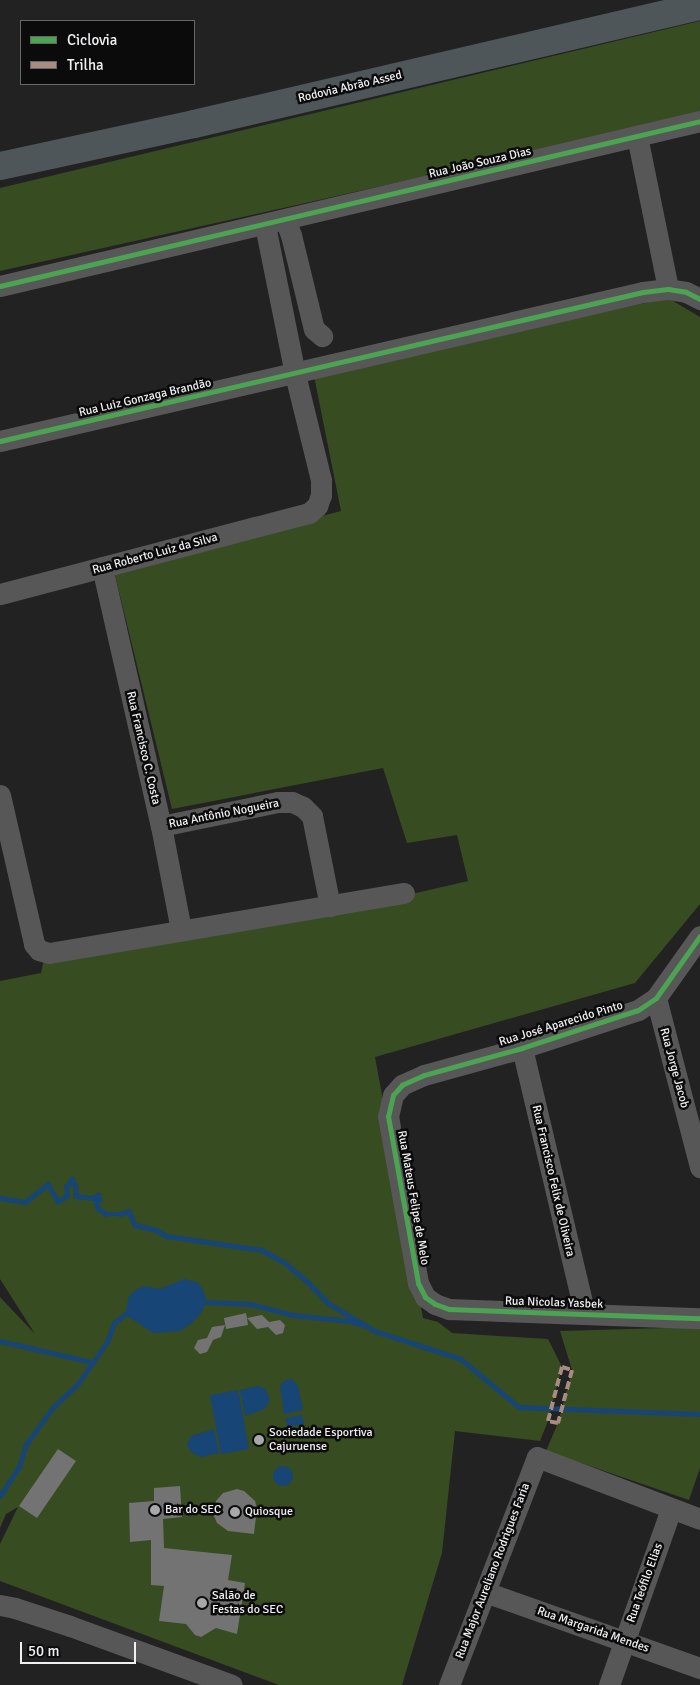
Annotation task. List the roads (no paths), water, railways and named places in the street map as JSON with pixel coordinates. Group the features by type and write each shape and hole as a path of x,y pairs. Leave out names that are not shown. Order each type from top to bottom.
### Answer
{"main road":[{"name":"Rodovia Abrão Assed","path":"0,166 194,124 700,6"}],"street":[{"name":"Rua João Souza Dias","path":"0,286 275,223 700,121"},
{"path":"637,136 668,289 686,292 700,299"},
{"path":"275,223 291,235 314,328 322,336"},
{"path":"275,223 295,374"},
{"name":"Rua Luiz Gonzaga Brandão","path":"0,442 643,292 668,289"},
{"name":"Rua Roberto Luiz da Silva","path":"0,594 309,513 317,506 321,495 322,480 295,374"},
{"name":"Rua Francisco C. Costa","path":"102,567 161,826 180,930"},
{"path":"0,795 34,944 39,950 49,954 404,893"},
{"name":"Rua Antônio Nogueira","path":"161,826 278,802 292,802 303,807 312,816 330,906"},
{"name":"Rua José Aparecido Pinto","path":"388,1116 393,1095 402,1085 424,1075 522,1048 617,1019 638,1010 656,998 698,940"},
{"name":"Rua Jorge Jacob","path":"656,998 700,1167"},
{"name":"Rua Francisco Felix de Oliveira","path":"522,1048 585,1314"},
{"name":"Rua Mateus Felipe de Melo","path":"388,1116 418,1284"},
{"name":"Rua Nicolas Yasbek","path":"418,1284 425,1297 434,1304 450,1308 700,1318"},
{"name":"Rua Major Aureliano Rodrigues Faria","path":"449,1685 537,1457 672,1510"},
{"path":"672,1510 700,1519"},
{"name":"Rua Teófilo Elias","path":"609,1685 672,1510"},
{"name":"Rua Margarida Mendes","path":"485,1592 700,1668"},
{"path":"0,1605 70,1626 219,1683"}],"water":[{"path":"184,1279 197,1282 203,1290 206,1299 202,1312 192,1323 180,1331 153,1333 125,1314 129,1296 137,1289 146,1286 160,1289"},
{"path":"292,1379 298,1386 303,1410 284,1414 280,1385 285,1380"},
{"path":"257,1386 266,1389 270,1401 264,1409 245,1416 240,1390"},
{"path":"238,1390 249,1449 221,1454 210,1395"},
{"path":"302,1415 304,1424 287,1427 286,1418"},
{"path":"214,1429 219,1453 201,1457 192,1453 187,1445 191,1436"},
{"path":"283,1466 290,1469 293,1476 290,1483 283,1486 276,1483 273,1476 276,1469"}],"waterway":[{"path":"0,1198 25,1202 48,1184 58,1201 67,1196 66,1187 72,1179 76,1187 76,1196 93,1198 98,1195 100,1200 96,1202 98,1208 106,1214 120,1214 129,1211 135,1225 156,1230 167,1236 262,1250 284,1262 308,1282 328,1303 375,1331 461,1359 519,1407 700,1414"},
{"path":"205,1302 251,1304 293,1315 350,1321 364,1325"},
{"path":"0,1496 19,1467 25,1446 53,1407 77,1385 107,1342 114,1323 125,1314"},
{"path":"0,1341 92,1362"}],"place":[{"name":"Sociedade Esportiva Cajuruense","path":"259,1440"},
{"name":"Bar do SEC","path":"155,1510"},
{"name":"Quiosque","path":"235,1512"},
{"name":"Salão de Festas do SEC","path":"202,1603"}]}
